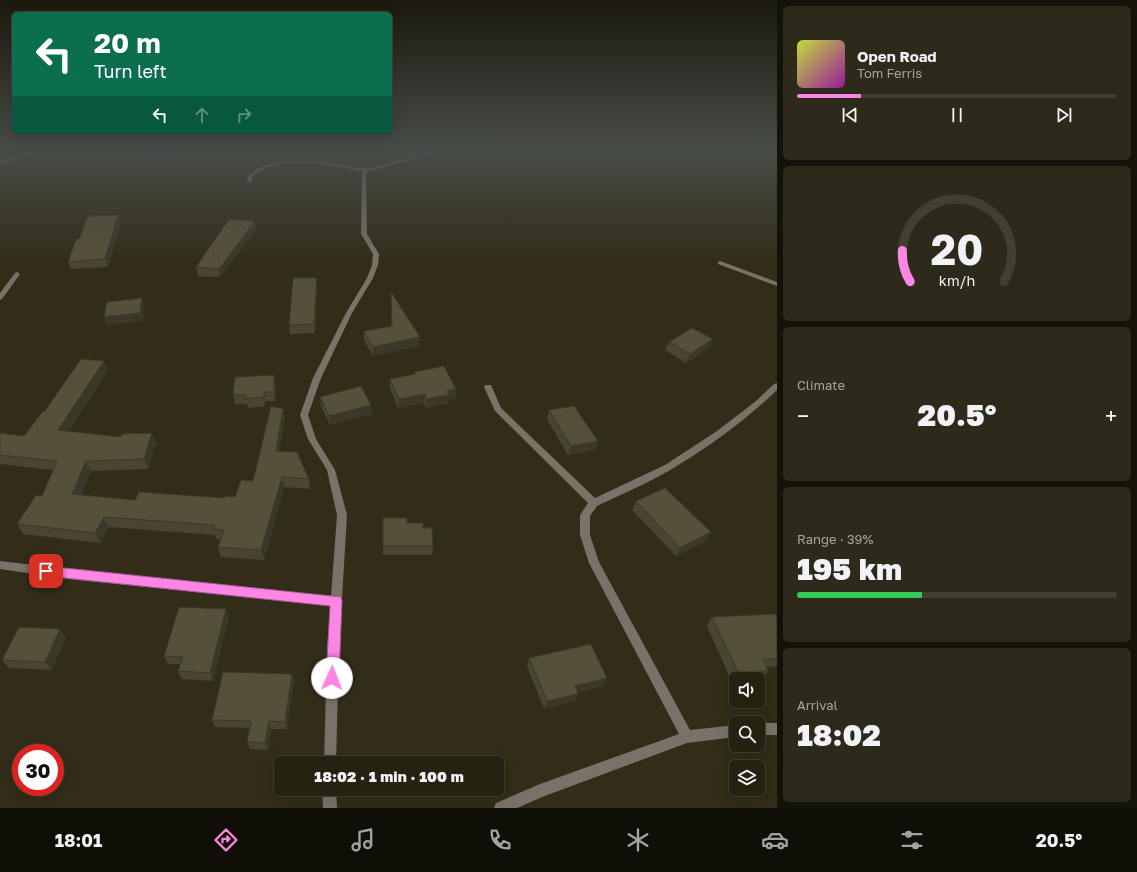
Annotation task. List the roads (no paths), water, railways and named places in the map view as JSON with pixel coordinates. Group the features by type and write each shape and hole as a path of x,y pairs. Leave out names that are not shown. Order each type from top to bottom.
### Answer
{"street":[{"path":"330,756 336,601 342,515 331,470 312,439 304,414 317,378 349,313 370,278 375,265 376,254 364,234 364,187"},
{"path":"720,263 777,284"},
{"path":"0,298 17,274"},
{"path":"687,737 594,562 585,535 586,514 594,503 668,468 720,433 759,403 777,386"},
{"path":"488,387 498,409 594,503"},
{"path":"0,565 76,575 336,601"},
{"path":"765,729 777,729"},
{"path":"501,808 540,791 687,737 729,732"},
{"path":"329,796 330,808"}]}
